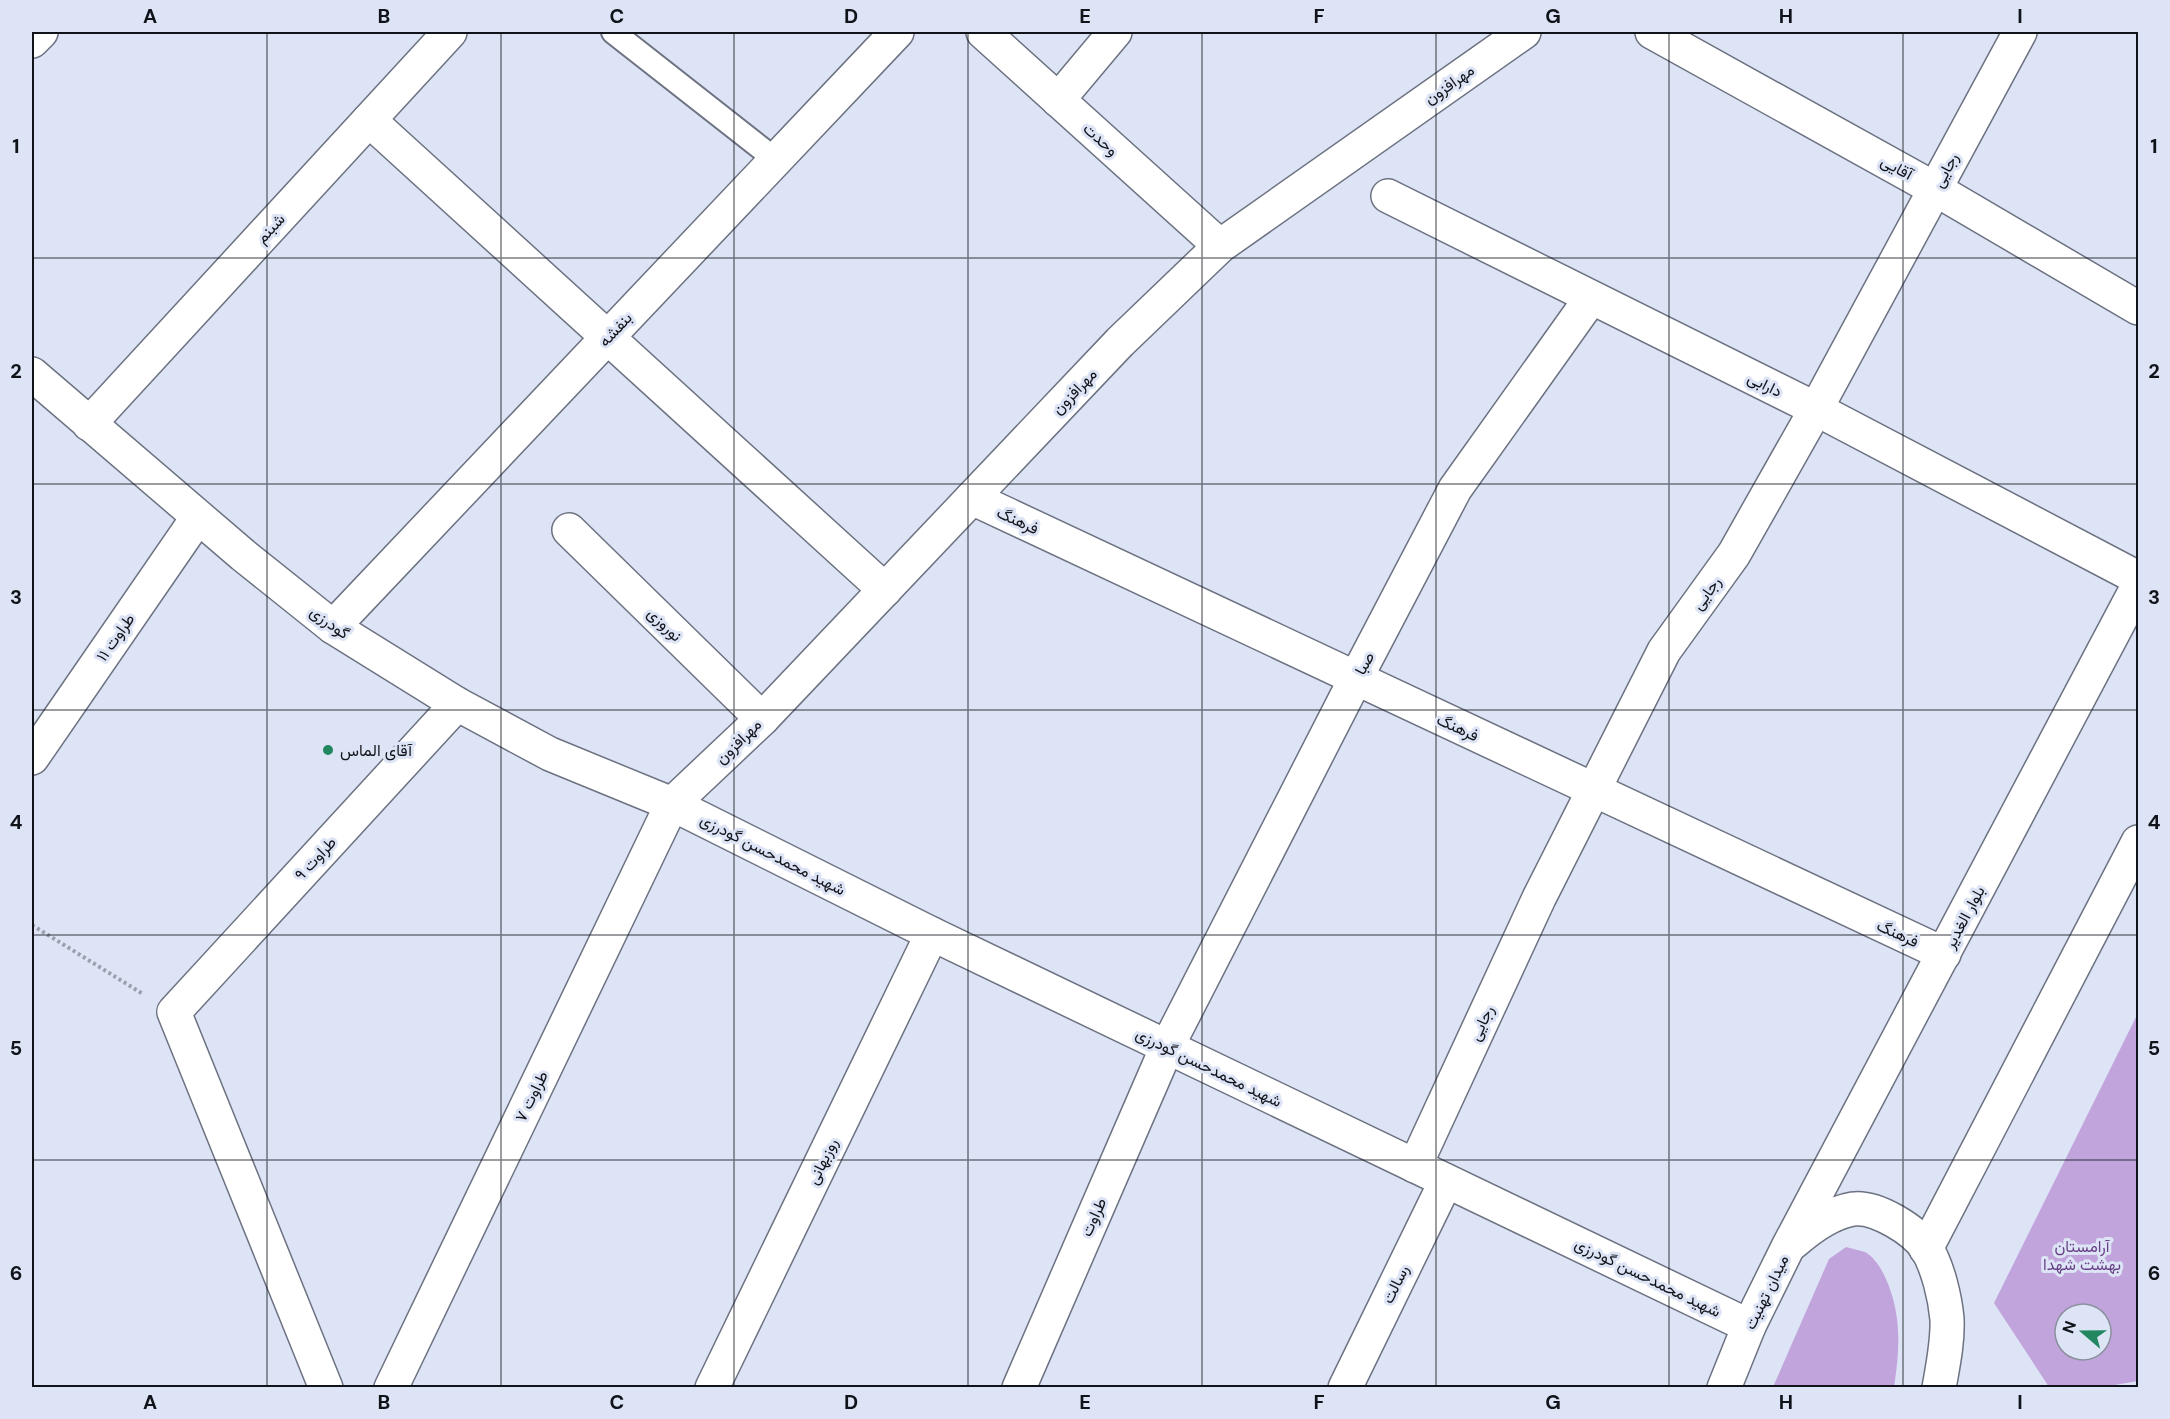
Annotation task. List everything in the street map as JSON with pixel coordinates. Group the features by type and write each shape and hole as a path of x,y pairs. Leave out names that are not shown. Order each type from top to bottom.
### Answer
{"street":[{"path":"32,41 41,32"},
{"name":"شبنم","path":"89,424 450,32"},
{"name":"بنفشه","path":"333,627 897,32"},
{"name":"وحدت","path":"983,32 1220,246"},
{"path":"1058,100 1115,32"},
{"name":"مهرافزون","path":"672,804 762,718 1120,342 1220,246 1524,32"},
{"name":"آقایی","path":"1652,32 1935,189 2139,308"},
{"name":"رجایی","path":"1415,1166 1539,898 1664,651 1734,554 1816,409 2020,32"},
{"path":"369,120 885,590"},
{"name":"دارابی","path":"1388,196 1816,409 2139,578"},
{"name":"صبا","path":"1167,1047 1455,489 1591,298"},
{"name":"گودرزی","path":"32,374 198,517 333,627 457,704 550,754 672,804"},
{"name":"فرهنگ","path":"972,498 1944,954"},
{"name":"طراوت ۱۱","path":"32,758 198,517"},
{"name":"نوروزی","path":"569,530 762,718"},
{"name":"بلوار الغدیر","path":"1788,1247 2139,586"},
{"name":"طراوت ۹","path":"174,1012 457,704"},
{"name":"شهید محمدحسن گودرزی","path":"672,804 932,934 1749,1326"},
{"name":"طراوت ۷","path":"391,1388 672,804"},
{"path":"1926,1249 2139,842"},
{"name":"روزبهانی","path":"712,1388 932,934"},
{"path":"174,1012 326,1388"},
{"name":"طراوت","path":"1018,1388 1167,1047"},
{"name":"رسالت","path":"1345,1388 1446,1181"},
{"name":"میدان تهنیت","path":"1724,1388 1749,1326 1788,1247 1809,1228 1830,1216 1855,1209 1873,1211 1896,1221 1914,1235 1926,1249 1938,1277 1947,1320 1946,1344 1939,1388"}],"lane":[{"path":"613,32 776,160"}],"path":[{"path":"32,925 174,1012"}],"green space":[{"name":"آرامستان بهشت شهدا","path":"2138,1013 2138,1381 2103,1387 2049,1387 1994,1303"},
{"path":"1846,1247 1865,1252 1871,1257 1877,1263 1891,1291 1898,1331 1898,1359 1894,1387 1773,1387 1829,1259"}],"place":[{"name":"آقای الماس","path":"328,750"}]}
